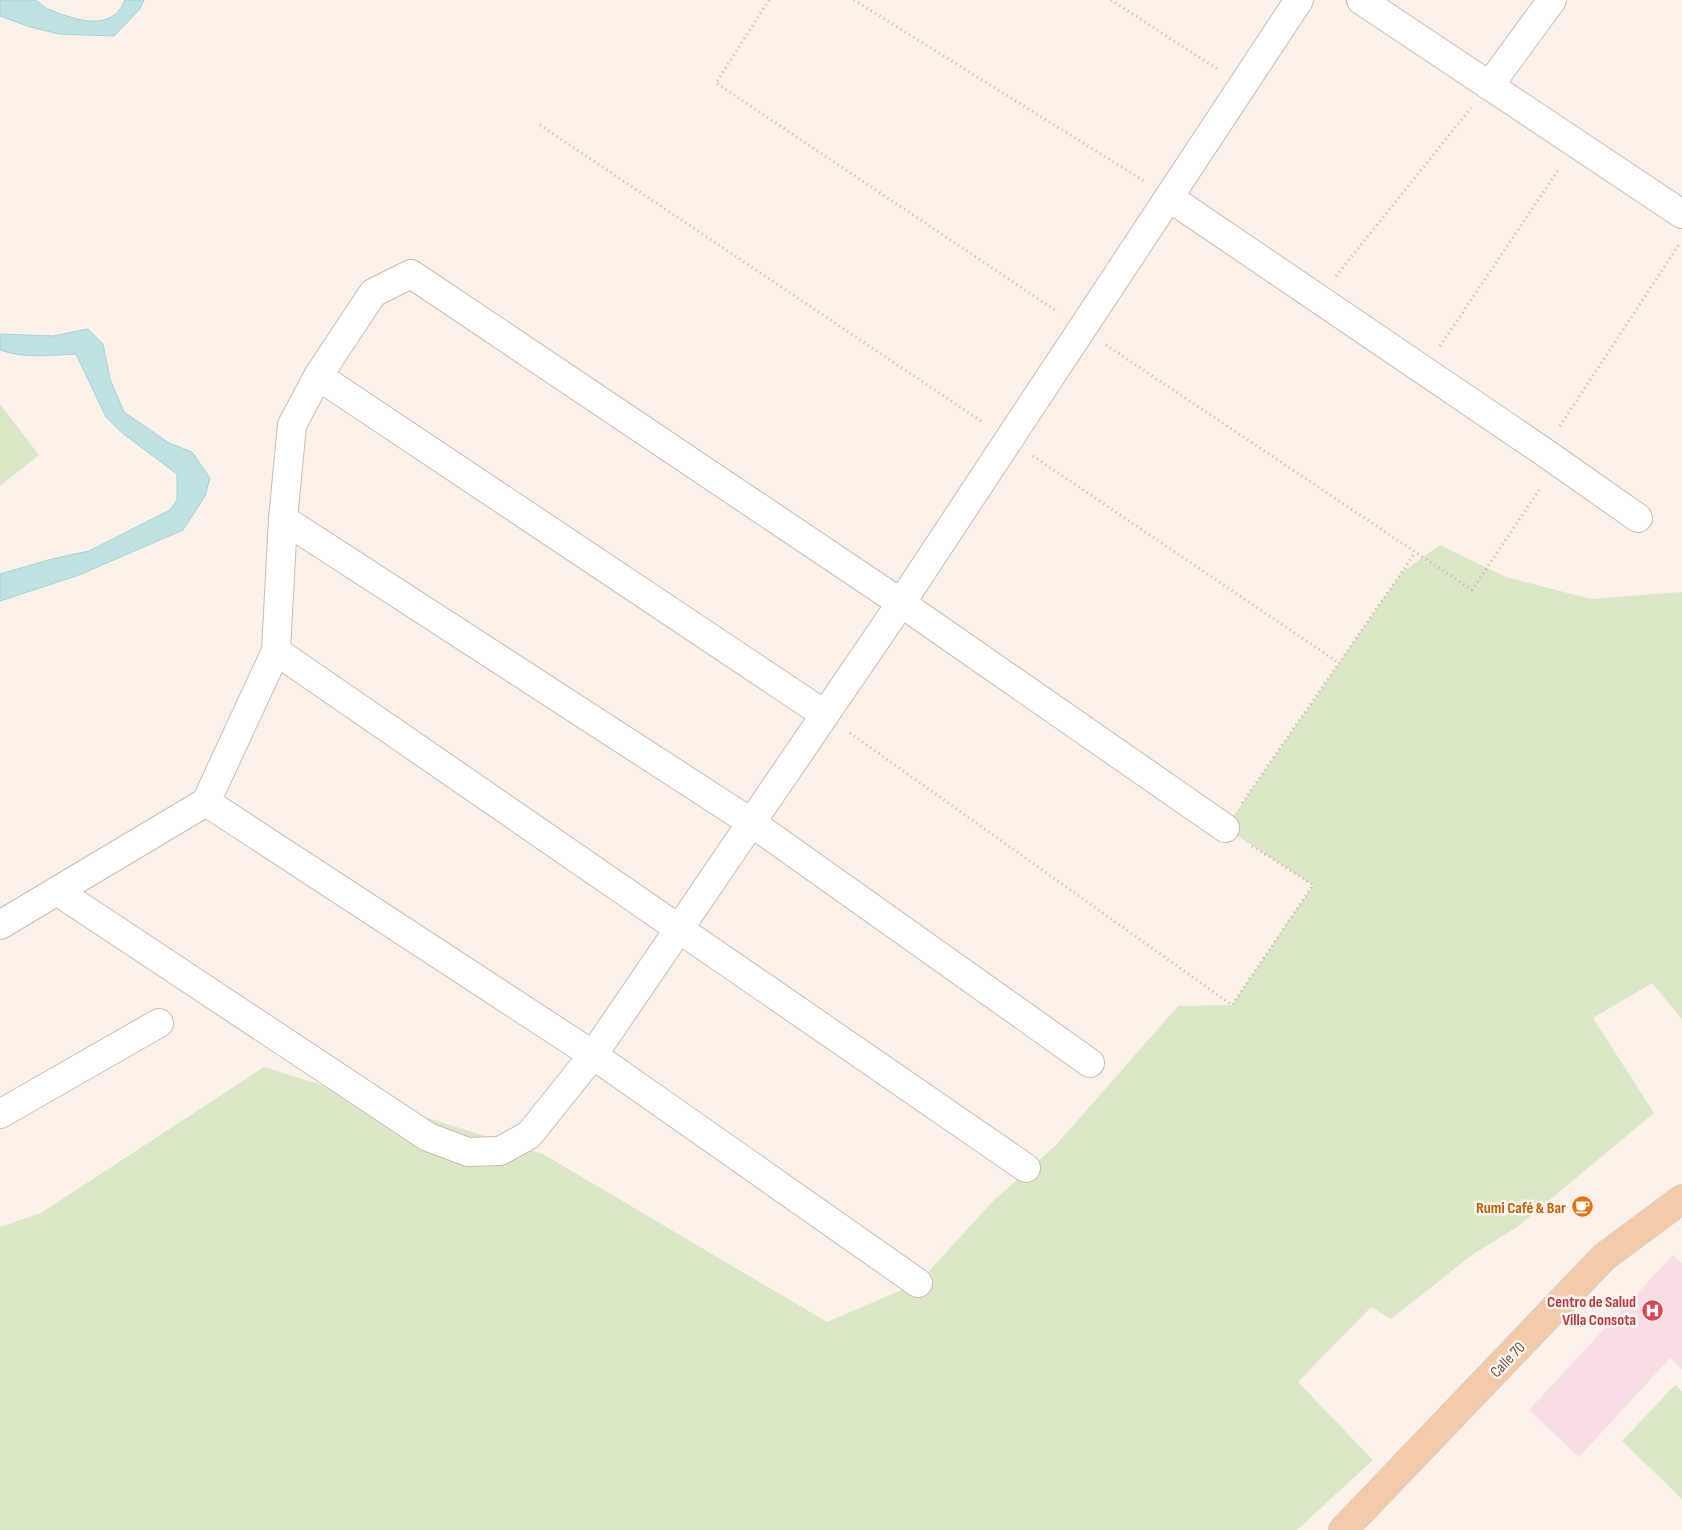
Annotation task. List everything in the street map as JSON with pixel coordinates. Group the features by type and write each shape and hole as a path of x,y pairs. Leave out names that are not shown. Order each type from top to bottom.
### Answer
{"main road":[{"name":"Calle 70","path":"1343,1530 1604,1257 1682,1199"}],"street":[{"path":"57,891 428,1137 468,1152 500,1151 529,1135 593,1055 824,714 901,604 1008,438 1170,198 1299,0"},
{"path":"1361,0 1682,214"},
{"path":"1489,86 1552,0"},
{"path":"1170,198 1551,456 1638,518"},
{"path":"0,926 206,802 276,651 283,519 292,425 318,376 373,293 411,274 901,604 1225,828"},
{"path":"318,376 824,714"},
{"path":"283,519 752,822 1090,1063"},
{"path":"276,651 1026,1168"},
{"path":"206,802 593,1055 918,1283"},
{"path":"0,1114 159,1023"}],"path":[{"path":"769,0 716,83 1472,590 1682,241"},
{"path":"854,0 1170,198"},
{"path":"1111,0 1242,85"},
{"path":"1318,298 1489,86"},
{"path":"540,125 1008,438 1339,663"},
{"path":"1424,370 1576,143"},
{"path":"824,714 1232,1005 1313,885 1225,828 1415,552"}],"shaded area":[{"name":"Centro de Salud Villa Consota","path":"1673,1255 1682,1263 1682,1369 1670,1358 1579,1457 1529,1410"}],"green space":[{"path":"0,404 39,455 0,486"},
{"path":"1440,545 1506,577 1591,599 1682,592 1682,1019 1652,983 1593,1018 1654,1113 1517,1227 1472,1255 1391,1319 1371,1307 1298,1382 1373,1460 1297,1530 0,1530 0,1227 41,1213 264,1067 543,1154 827,1322 918,1283 994,1200 1056,1145 1178,1006 1232,1005 1313,885 1225,828 1402,572"},
{"path":"1675,1385 1682,1391 1682,1499 1622,1441"}],"water":[{"path":"0,0 35,0 46,8 58,13 80,20 91,21 111,17 119,11 125,0 144,0 140,9 114,36 59,34 30,27 0,16"},
{"path":"88,329 103,344 110,379 124,412 169,443 192,452 210,478 205,496 183,530 79,575 0,601 0,574 52,559 89,551 170,510 177,500 177,474 121,432 106,417 76,354 19,355 0,350 0,334 53,336"}],"place":[{"name":"Rumi Café & Bar","path":"1582,1207"},
{"name":"Centro de Salud Villa Consota","path":"1652,1310"}]}
